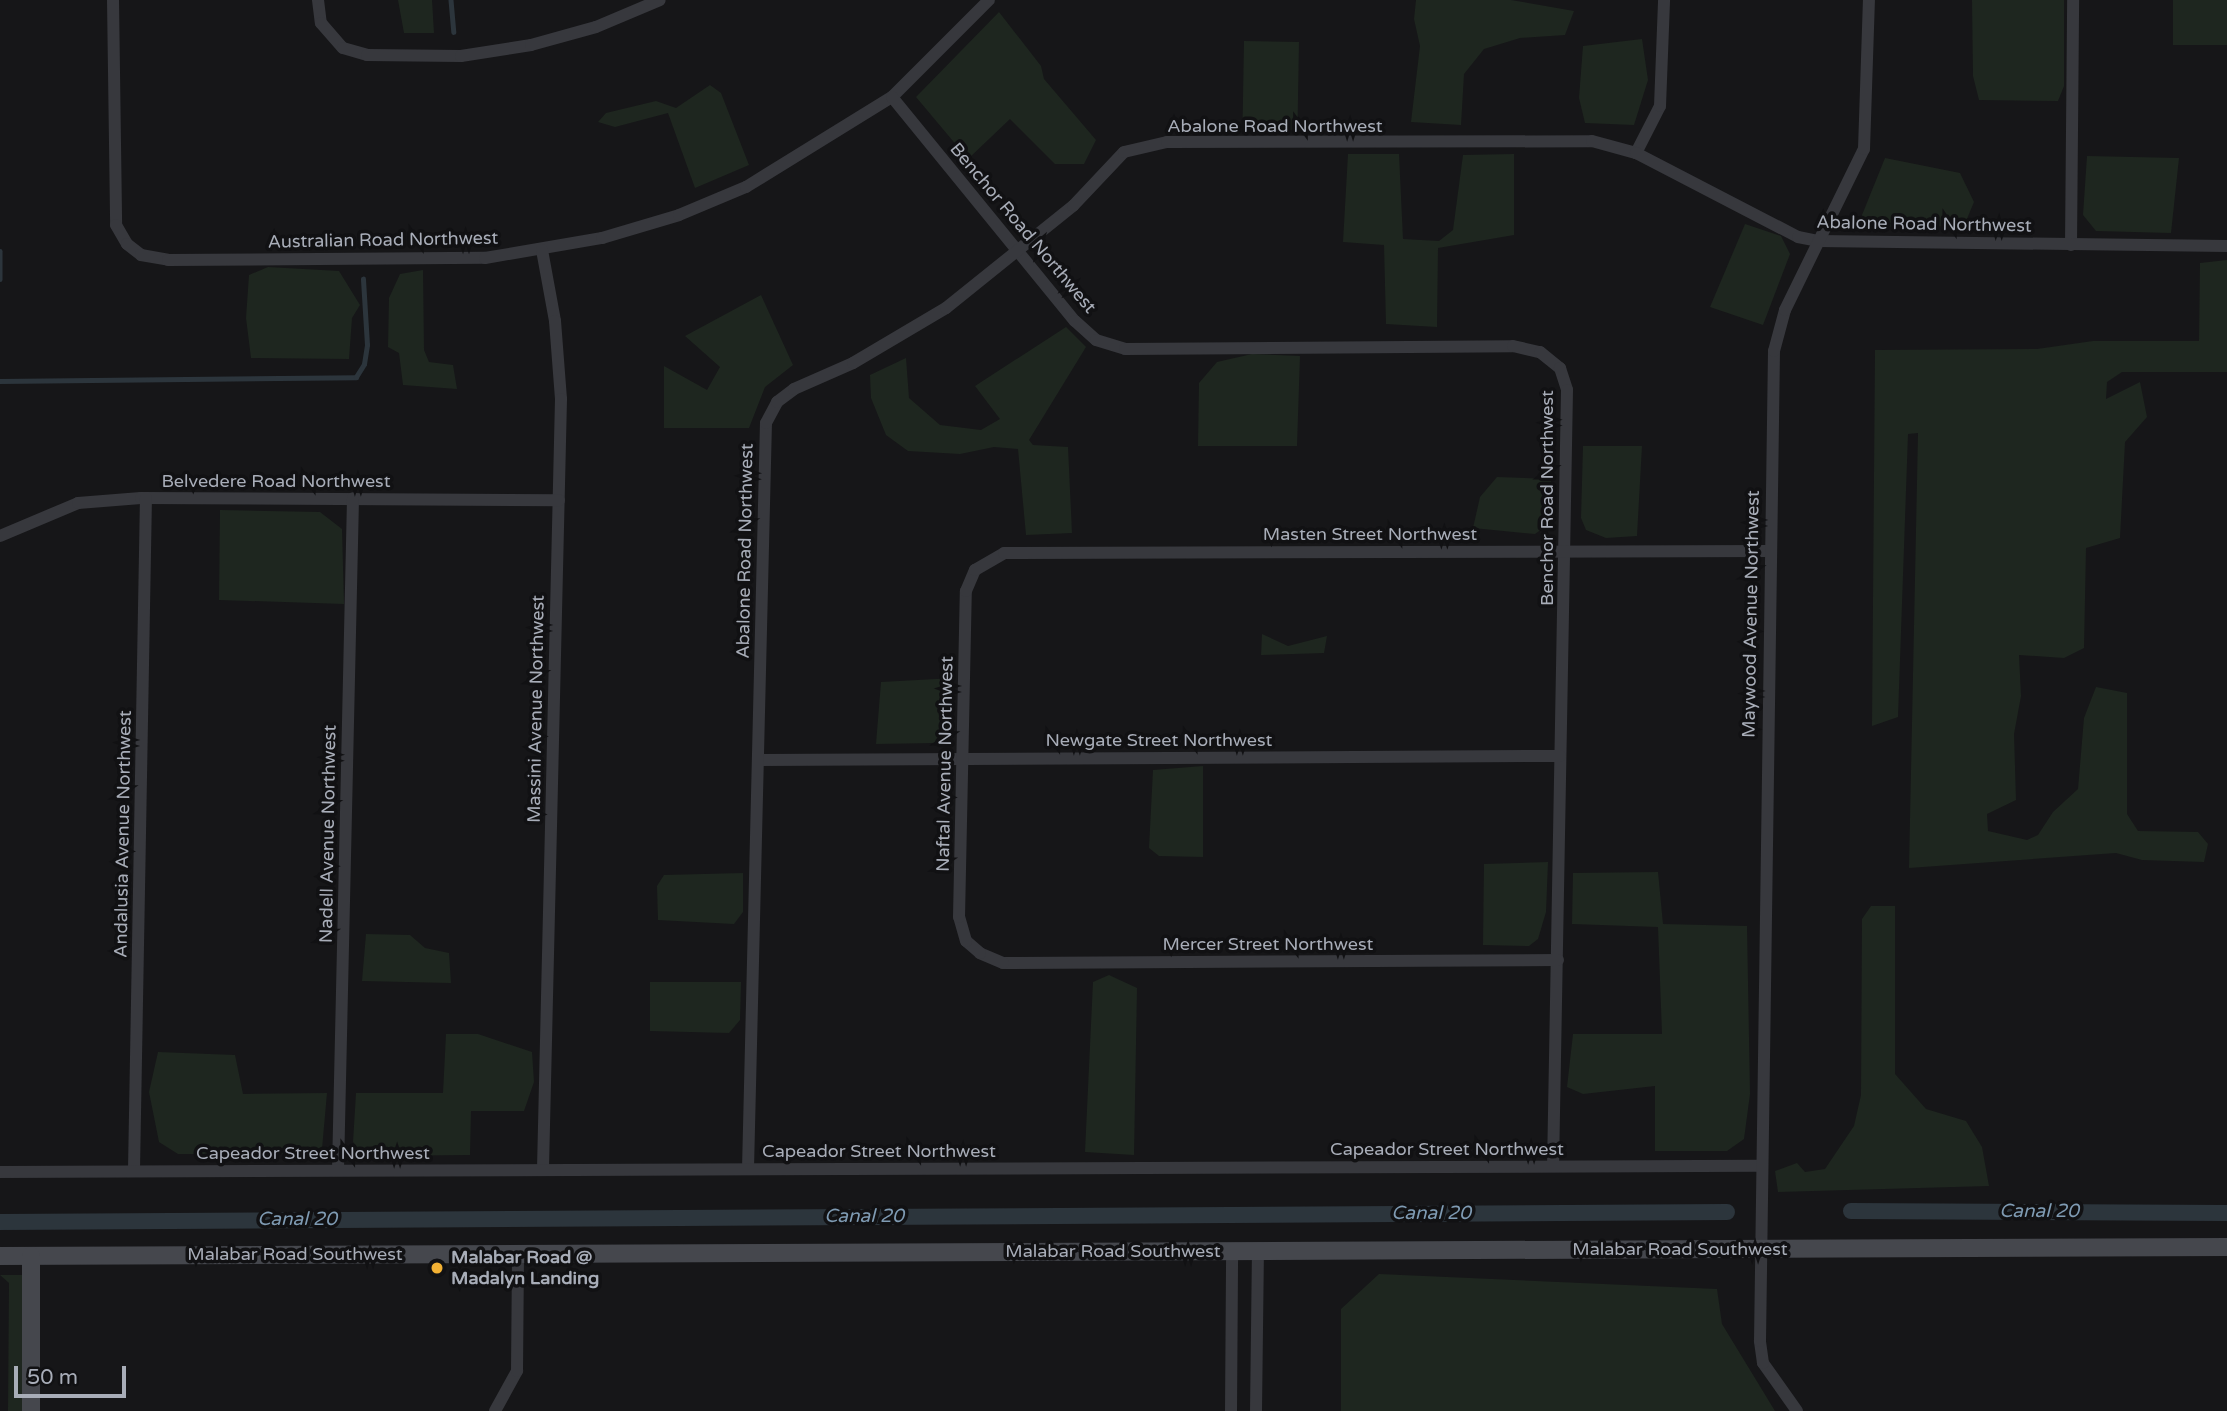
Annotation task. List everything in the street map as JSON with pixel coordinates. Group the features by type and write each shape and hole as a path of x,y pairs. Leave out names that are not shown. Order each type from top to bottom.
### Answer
{"main road":[{"name":"Malabar Road Southwest","path":"0,1255 2227,1247"},
{"path":"31,1256 31,1411"}],"street":[{"name":"Australian Road Northwest","path":"113,0 112,205 116,225 127,243 141,255 168,260 485,258 602,238 679,215 746,187 891,97 989,0"},
{"path":"318,0 321,23 331,38 343,48 367,55 461,56 536,44 596,27 660,0"},
{"path":"1636,153 1660,106 1664,0"},
{"name":"Maywood Avenue Northwest","path":"1797,1411 1763,1363 1759,1166 1774,351 1785,310 1864,149 1869,0"},
{"path":"2071,245 2073,0"},
{"name":"Benchor Road Northwest","path":"891,97 1075,321 1096,340 1125,349 1513,346 1541,352 1560,368 1567,390 1553,1166"},
{"name":"Abalone Road Northwest","path":"748,1169 766,423 777,402 794,389 853,363 946,308 1077,203 1124,152 1145,145 1592,141 1636,153 1798,237 1818,241 2227,246"},
{"name":"Massini Avenue Northwest","path":"542,250 555,321 561,398 543,1170"},
{"name":"Belvedere Road Northwest","path":"0,536 78,503 146,498 559,500"},
{"name":"Andalusia Avenue Northwest","path":"134,1170 146,498"},
{"name":"Nadell Avenue Northwest","path":"338,1170 354,498"},
{"name":"Masten Street Northwest","path":"975,570 1004,553 1770,551"},
{"name":"Naftal Avenue Northwest","path":"975,570 967,591 959,917 966,941 979,953"},
{"name":"Newgate Street Northwest","path":"758,760 1560,756"},
{"name":"Mercer Street Northwest","path":"979,953 1003,963 1558,960"},
{"name":"Capeador Street Northwest","path":"0,1172 1759,1166"},
{"path":"1231,1411 1232,1251"},
{"path":"1256,1411 1258,1251"},
{"path":"495,1411 517,1371 518,1253"}],"shaded area":[{"path":"398,0 432,0 434,33 404,33"},
{"path":"1416,0 1511,0 1574,11 1565,35 1520,38 1484,49 1464,74 1461,125 1411,122 1420,46 1414,19"},
{"path":"1972,0 2064,0 2064,86 2058,101 1979,100 1973,76"},
{"path":"2173,0 2227,0 2227,45 2173,45"},
{"path":"999,12 1041,66 1044,79 1096,140 1084,164 1055,164 1010,119 968,159 916,97"},
{"path":"1642,39 1648,80 1634,125 1585,123 1579,98 1583,46"},
{"path":"1244,41 1299,42 1297,130 1242,129"},
{"path":"710,85 721,93 749,165 695,188 668,113 615,127 598,122 606,113 656,101 676,108"},
{"path":"1348,154 1399,154 1403,239 1439,241 1453,230 1463,155 1514,154 1514,235 1438,248 1437,327 1386,324 1384,245 1343,242"},
{"path":"2087,156 2179,158 2171,233 2096,231 2083,215"},
{"path":"1885,158 1960,173 1974,202 1964,226 1864,227 1862,215"},
{"path":"1745,224 1781,236 1790,254 1763,325 1710,307"},
{"path":"2227,260 2227,372 2122,372 2107,382 2106,399 2140,382 2147,417 2125,442 2120,538 2086,548 2084,648 2064,658 2019,655 2021,696 2014,734 2016,800 1987,814 1988,831 2027,840 2038,835 2053,812 2078,789 2084,718 2096,687 2127,693 2127,814 2138,831 2198,832 2208,844 2204,862 2142,860 2116,853 1909,868 1918,433 1908,434 1898,717 1872,726 1875,350 2037,349 2093,341 2199,341 2200,263"},
{"path":"268,267 339,271 360,305 352,318 349,359 251,358 246,318 249,275"},
{"path":"423,270 424,350 429,362 453,365 457,389 403,385 399,353 388,347 389,298 400,274"},
{"path":"761,295 793,365 765,387 749,428 664,428 664,366 707,390 720,367 685,336"},
{"path":"1066,327 1086,347 1029,440 1033,445 1068,447 1072,533 1026,535 1018,449 994,447 960,454 908,451 886,435 871,398 870,375 906,358 909,398 940,425 981,430 1000,419 975,386"},
{"path":"1252,354 1300,356 1297,446 1198,446 1199,383 1217,362"},
{"path":"1583,446 1642,446 1637,536 1606,538 1586,530 1581,518"},
{"path":"1497,477 1551,479 1552,522 1535,534 1473,528 1480,497"},
{"path":"220,510 320,512 342,529 344,604 219,600"},
{"path":"1262,634 1288,646 1327,636 1324,653 1261,655"},
{"path":"954,678 947,716 935,743 876,744 881,682"},
{"path":"1203,766 1203,857 1159,856 1149,848 1153,770"},
{"path":"1548,862 1546,912 1538,939 1529,946 1483,945 1484,864"},
{"path":"1658,872 1663,924 1747,926 1750,1094 1744,1139 1727,1151 1655,1151 1655,1086 1583,1094 1567,1087 1573,1034 1662,1034 1658,927 1572,924 1573,873"},
{"path":"743,873 743,912 734,924 658,920 657,886 664,875"},
{"path":"1871,906 1895,906 1895,1074 1926,1109 1966,1121 1982,1147 1989,1186 1778,1192 1775,1171 1797,1163 1805,1172 1825,1169 1854,1126 1861,1095 1862,919"},
{"path":"366,934 410,935 425,948 449,953 451,983 362,981"},
{"path":"1109,975 1137,988 1134,1155 1085,1152 1093,982"},
{"path":"650,982 741,982 740,1020 729,1033 650,1031"},
{"path":"446,1034 478,1034 532,1052 534,1082 524,1111 471,1111 470,1155 365,1156 353,1142 356,1093 443,1093"},
{"path":"158,1052 235,1055 243,1094 327,1093 322,1149 310,1154 178,1154 159,1142 149,1092"},
{"path":"1379,1274 1717,1289 1722,1324 1775,1411 1341,1411 1341,1309"},
{"path":"0,1275 23,1275 23,1411 8,1411 9,1283"}],"waterway":[{"path":"451,0 454,32"},
{"path":"0,251 0,279"},
{"path":"0,381 356,377 364,364 367,345 363,279"},
{"name":"Canal 20","path":"1851,1211 2227,1213"},
{"name":"Canal 20","path":"0,1222 1727,1212"}],"place":[{"name":"Malabar Road @ Madalyn Landing","path":"437,1268"}]}
